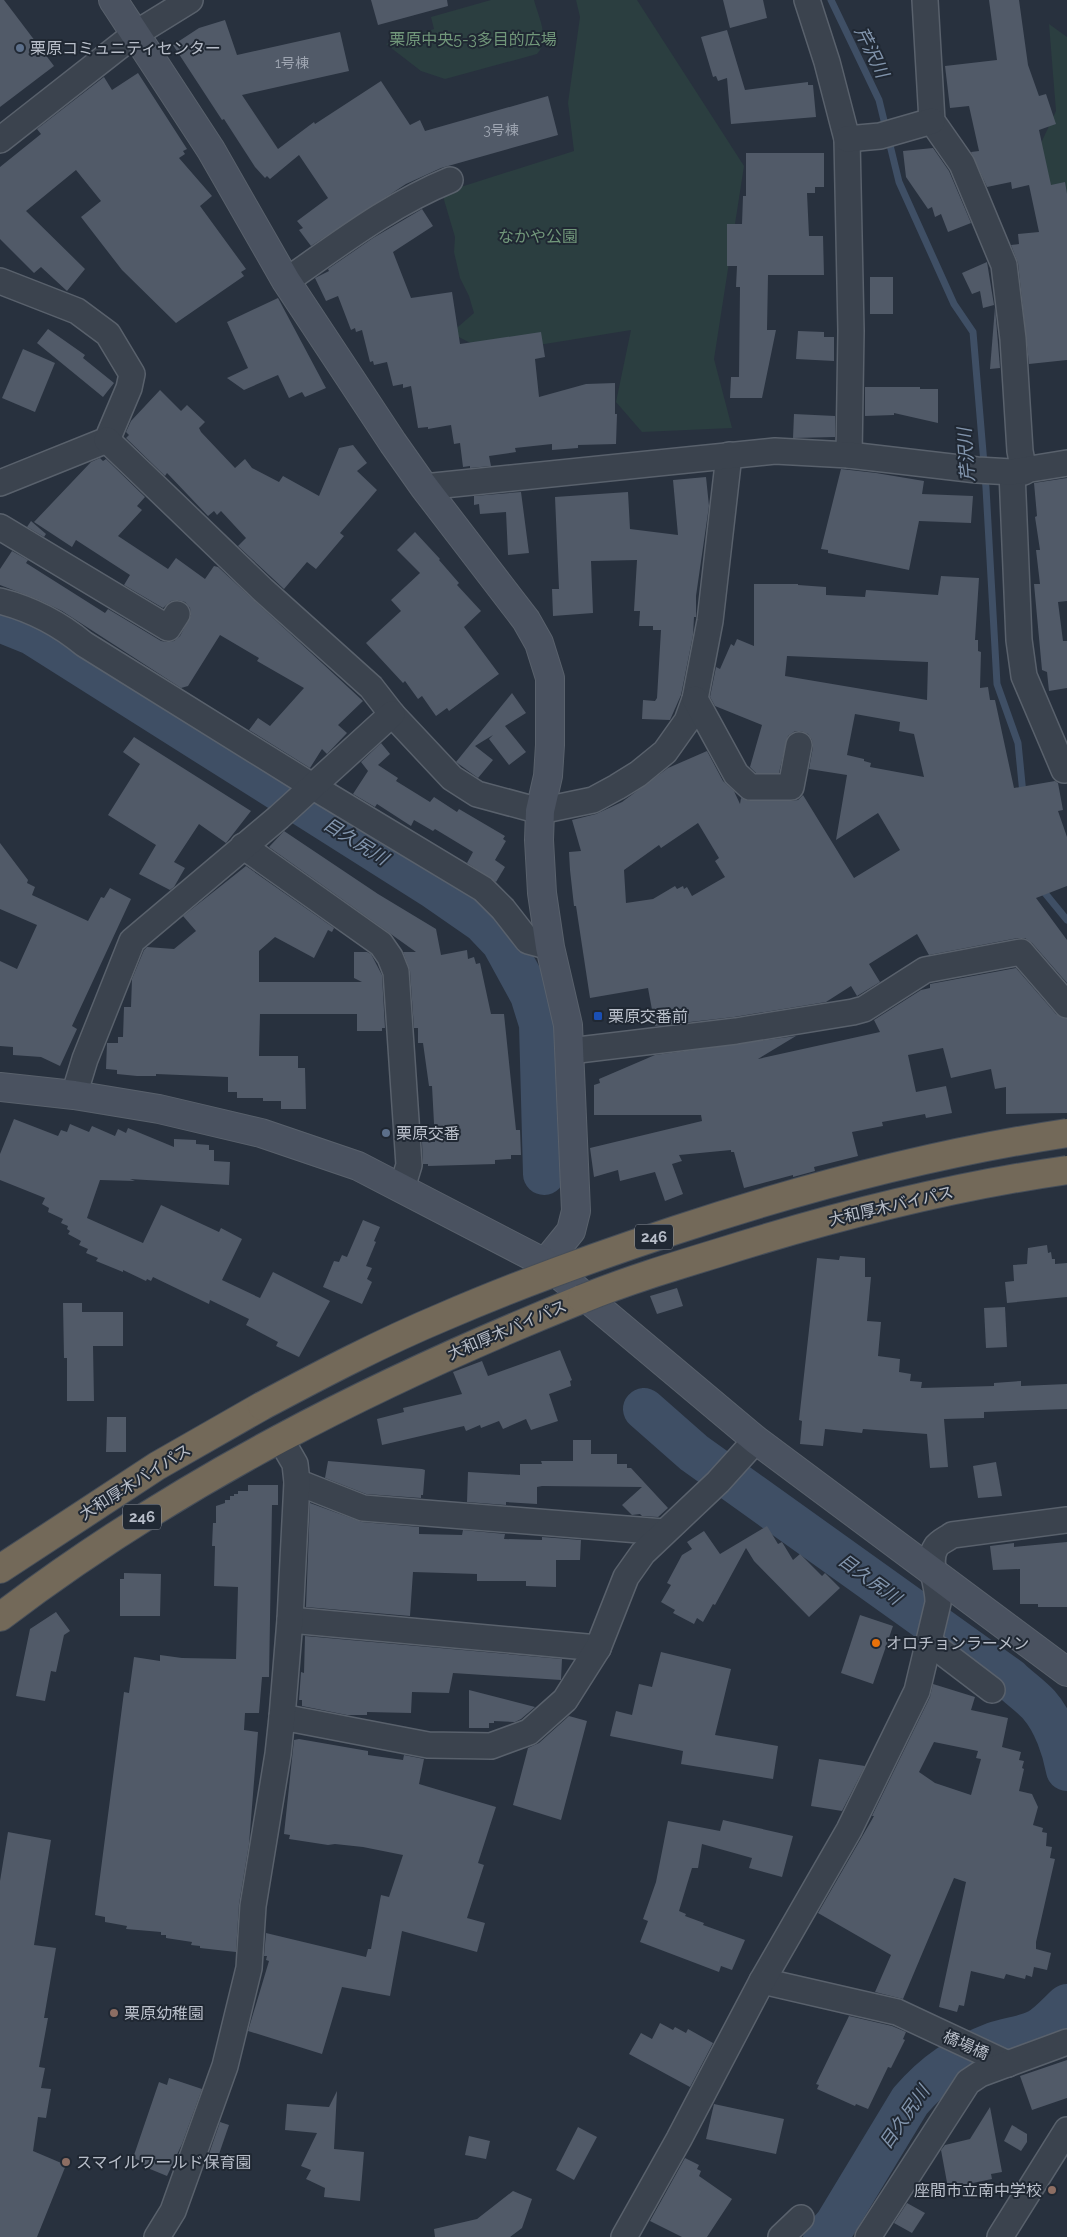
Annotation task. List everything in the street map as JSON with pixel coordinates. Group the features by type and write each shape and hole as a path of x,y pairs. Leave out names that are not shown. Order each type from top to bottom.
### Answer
{"highway":[{"name":"大和厚木バイパス","path":"0,1569 157,1466 262,1406 345,1362 442,1317 578,1262 723,1214 800,1192 1009,1142 1067,1134"},
{"name":"大和厚木バイパス","path":"0,1617 75,1561 172,1498 287,1435 416,1369 619,1284 808,1225 897,1203 1067,1170"}],"street":[{"path":"113,0 211,150 286,281 424,487 526,620 539,643 550,678 551,712 548,776 540,811 542,893 550,947 564,1008 570,1052 576,1211 571,1231 545,1263"},
{"path":"0,140 135,34 190,0"},
{"path":"807,0 827,62 847,139 851,331 849,455"},
{"path":"925,0 932,121 962,164 1004,265 1012,339 1020,451 1002,471 1019,640 1024,676 1064,770"},
{"path":"847,139 888,134 932,121"},
{"path":"286,281 411,198 428,188 450,180"},
{"path":"0,281 77,311 108,334 132,374 129,388 107,440 0,483"},
{"path":"107,440 263,590 372,687 392,714 439,766 464,787 477,794 540,811 593,800 638,774 665,752 687,721 695,699 710,621 728,455"},
{"path":"424,487 775,451 849,455 1002,471 1067,463"},
{"path":"0,526 168,628 177,614"},
{"path":"0,601 15,605 65,628 84,644 310,788 482,889 502,909 528,941 550,947"},
{"path":"695,699 736,774 750,787 791,787 799,745"},
{"path":"74,1095 85,1059 132,941 283,812 392,714"},
{"path":"243,846 381,944 390,957 396,972 410,1165 402,1188"},
{"path":"570,1052 736,1031 852,1012 864,1009 925,970 1021,952 1067,1005"},
{"path":"0,1087 74,1095 159,1109 261,1133 358,1166 545,1263 749,1448 935,1574 1067,1672"},
{"path":"157,2237 173,2211 225,2066 249,1968 253,1906 278,1754 290,1620 297,1482 296,1464 287,1435"},
{"path":"282,1717 428,1745 491,1746 529,1732 565,1700 598,1648 626,1577 643,1553 718,1482 749,1448"},
{"path":"297,1482 363,1508 664,1532"},
{"path":"624,2237 679,2139 762,1980 849,1830 917,1691 938,1603 931,1557 936,1546 952,1535 1067,1520"},
{"path":"290,1620 598,1648"},
{"path":"930,1640 992,1690"},
{"name":"橋場橋","path":"762,1980 784,1987 875,2005 897,2012 936,2032 1002,2061"},
{"path":"868,2237 968,2082 1002,2061 1067,2042"},
{"path":"1000,2237 1067,2130"},
{"path":"781,2237 801,2218"}],"green space":[{"name":"栗原中央5-3多目的広場","path":"491,0 534,0 543,35 543,42 537,54 445,79 421,71 386,44 434,29 431,17"},
{"name":"なかや公園","path":"576,0 637,0 744,166 714,359 732,428 642,432 616,402 631,330 490,353 451,333 474,313 469,296 460,278 454,252 455,237 442,193 574,151 568,103 580,17"},
{"path":"1049,24 1067,37 1067,237 1035,156 1056,111"}],"building":[{"name":"栗原コミュニティセンター","path":"0,0 4,0 54,66 0,107"},
{"path":"371,0 447,0 448,6 378,25"},
{"path":"723,0 763,0 767,18 730,28"},
{"path":"989,0 1019,0 1028,65 1039,96 1046,94 1056,124 1039,130 1051,185 1065,182 1067,194 1067,360 1029,364 1018,263 1011,245 1019,244 1018,234 1039,232 1029,185 1012,189 1011,182 987,187 971,152 979,151 969,106 950,108 945,66 997,60"},
{"path":"225,20 237,55 340,32 349,71 242,95 278,149 314,122 315,124 381,81 410,125 420,120 425,131 548,96 558,135 441,168 406,184 311,246 299,230 303,228 297,221 328,198 299,155 270,179 267,176 265,178 255,167 224,119 222,120 173,45 199,28"},
{"path":"727,30 745,90 808,82 808,85 813,85 816,117 731,124 727,78 718,81 716,76 713,77 701,37"},
{"path":"138,73 187,149 183,151 185,154 179,158 212,196 200,206 246,269 241,272 244,276 176,323 122,270 81,217 101,201 76,170 26,211 85,269 67,291 41,267 34,273 0,239 0,167 41,134 37,129 104,77 112,90"},
{"path":"933,148 949,171 971,223 948,232 941,214 935,217 932,207 928,209 906,177 903,151"},
{"path":"746,153 824,153 824,187 815,187 815,193 807,193 809,236 823,236 824,275 768,275 767,330 776,330 762,398 730,398 731,377 739,377 740,287 736,287 737,266 727,266 727,224 742,224 743,196 746,196"},
{"path":"422,209 433,226 393,252 411,298 452,292 460,344 541,332 545,357 535,359 539,397 586,384 615,383 616,444 578,445 578,448 552,450 552,444 515,448 516,452 489,456 491,466 470,468 470,466 463,467 460,443 454,444 451,425 428,429 428,427 418,428 411,386 403,388 403,384 393,386 387,362 374,365 373,361 370,362 362,330 356,332 355,328 351,330 338,296 326,301 315,278 329,271 328,269 373,238"},
{"path":"987,262 994,305 983,308 980,291 972,294 962,273"},
{"path":"870,277 893,277 893,314 870,314"},
{"path":"278,298 326,388 305,397 302,392 289,398 278,375 244,390 227,378 248,368 227,322"},
{"path":"995,307 1000,368 990,369"},
{"path":"48,329 85,355 83,358 114,383 103,397 37,343"},
{"path":"798,331 824,332 824,337 834,337 834,361 796,359"},
{"path":"23,349 55,363 35,412 2,398"},
{"path":"865,387 920,387 920,389 938,389 938,423 894,413 894,415 865,416"},
{"path":"160,390 181,411 187,405 205,422 199,428 201,432 235,468 245,459 252,468 279,482 283,476 319,496 339,448 353,445 367,463 357,471 377,490 340,533 344,536 316,569 307,562 284,589 238,546 246,538 221,511 217,515 214,511 208,516 167,473 165,476 126,438 129,435 126,432 131,421"},
{"path":"794,414 835,416 835,437 793,438"},
{"path":"100,458 103,461 106,459 145,497 137,506 142,510 118,536 168,569 176,558 205,579 214,566 218,567 363,701 338,725 347,733 327,754 322,749 310,768 249,730 258,718 270,726 304,688 257,661 259,658 220,635 188,686 181,688 62,611 0,585 0,569 12,551 28,560 26,563 105,613 108,609 161,641 174,641 180,636 191,615 190,608 185,602 171,601 163,608 124,585 130,575 76,540 72,547 34,522 91,462"},
{"path":"841,469 924,481 922,494 973,496 971,523 919,521 909,570 828,553 828,550 821,549"},
{"path":"706,477 709,506 696,596 696,617 694,617 693,635 681,695 670,720 642,719 643,700 655,701 657,698 661,630 653,630 653,626 639,626 640,611 634,611 637,560 591,561 593,613 553,616 552,589 559,589 555,497 628,492 630,529 678,535 673,480"},
{"path":"1067,478 1067,601 1058,602 1063,641 1067,641 1067,688 1049,691 1047,672 1042,670 1034,584 1040,584 1036,550 1040,550 1035,517 1037,516 1034,483"},
{"path":"521,492 529,553 508,555 506,512 480,514 479,504 474,505 474,496"},
{"path":"31,521 46,534 44,537 27,527"},
{"path":"415,532 440,559 459,583 457,585 481,611 464,627 499,674 449,711 447,708 436,716 422,696 418,699 405,681 403,683 366,643 401,611 391,600 420,573 397,550"},
{"path":"941,576 979,578 975,640 978,640 978,651 981,652 980,688 988,687 990,700 995,700 1014,788 1055,781 1058,783 1063,810 1058,811 1067,837 1067,886 1036,898 1067,940 1067,983 1032,943 1025,938 929,955 917,934 869,964 880,982 857,996 851,986 826,1002 734,1017 655,1026 648,988 590,998 576,906 574,906 570,870 569,852 581,851 572,820 596,814 622,802 668,768 707,751 723,781 734,791 740,804 741,798 750,801 791,801 798,800 803,795 854,878 900,850 878,813 836,840 847,775 809,769 813,747 812,740 808,734 795,731 788,736 779,773 756,773 750,767 762,725 715,706 710,697 716,667 720,669 731,644 734,646 737,639 754,646 754,584 798,584 826,587 826,595 865,597 866,590 938,595","holes":["787,656 928,662 927,700 785,676","855,714 900,722 899,731 914,734 924,777 870,767 871,763 864,761 864,759 847,755","698,823 719,858 715,861 725,877 692,896 687,887 684,889 683,886 677,889 675,886 653,899 626,903 624,870 659,845 661,848"]},
{"path":"512,693 526,713 505,726 526,752 509,765 489,739 493,735 475,746 493,760 478,778 456,762"},
{"path":"134,737 251,811 226,843 199,824 174,862 185,868 174,887 170,890 139,874 156,845 108,815 140,764 123,752"},
{"path":"381,743 390,754 378,765 398,778 396,781 430,802 434,797 457,812 459,809 505,836 503,839 506,841 495,860 505,867 496,882 467,863 473,852 435,829 433,831 414,820 411,826 377,804 375,807 353,794 368,771 361,762"},
{"path":"284,831 378,894 436,929 441,955 467,950 468,959 474,957 476,964 480,963 491,1014 504,1014 516,1130 520,1130 521,1155 511,1155 511,1159 495,1160 495,1164 428,1166 428,1164 423,1164 422,1142 435,1142 432,1086 429,1086 423,1043 418,1043 418,1028 414,1028 410,971 403,952 416,952 269,847"},
{"path":"0,843 28,880 27,883 35,887 32,895 88,921 101,897 104,898 110,888 131,899 72,1026 77,1029 60,1066 41,1057 13,1055 13,1047 0,1046 0,961 17,969 37,925 0,909"},
{"path":"246,866 334,928 332,932 328,930 314,958 275,937 259,951 259,982 362,982 354,978 354,952 367,952 371,954 382,975 385,1028 382,1028 382,1031 357,1031 357,1014 260,1014 259,1056 298,1056 298,1068 305,1068 306,1109 281,1109 281,1101 263,1101 263,1098 237,1098 237,1092 228,1092 228,1077 156,1074 156,1076 137,1076 117,1074 117,1070 106,1069 107,1043 118,1043 118,1037 123,1037 124,1007 131,1007 132,979 144,950 147,947 174,949 196,931 183,916"},
{"path":"1016,968 1056,1014 1067,1019 1067,1113 1006,1114 1006,1087 995,1089 991,1069 951,1078 943,1048 908,1055 916,1092 946,1086 952,1113 926,1118 925,1114 882,1122 883,1126 852,1132 858,1156 814,1167 815,1171 744,1188 734,1152 731,1152 731,1150 679,1155 682,1161 672,1164 683,1194 665,1201 655,1172 620,1181 618,1170 594,1177 590,1148 702,1121 701,1115 594,1115 594,1085 600,1083 599,1079 655,1055 796,1036 758,1059 880,1032 874,1020 921,990 930,988 930,984"},
{"path":"14,1119 58,1136 61,1130 67,1132 70,1124 89,1132 92,1126 115,1136 118,1129 126,1133 128,1128 174,1147 174,1139 196,1140 196,1144 209,1145 209,1150 214,1150 214,1161 230,1162 229,1185 130,1179 135,1181 100,1180 87,1218 143,1243 161,1205 219,1232 221,1228 242,1239 222,1280 260,1298 273,1272 330,1301 299,1357 276,1346 278,1342 246,1325 249,1319 210,1300 209,1304 153,1277 151,1281 147,1279 146,1281 123,1270 123,1272 96,1261 98,1258 86,1253 88,1249 79,1245 81,1241 68,1234 70,1231 67,1229 68,1226 61,1223 63,1219 48,1212 49,1208 42,1204 45,1198 0,1180 0,1154"},
{"path":"363,1220 380,1227 366,1266 372,1268 367,1279 372,1282 362,1304 323,1287 334,1261 339,1262 342,1255 347,1257"},
{"path":"1047,1245 1048,1253 1051,1252 1052,1259 1055,1259 1055,1264 1067,1263 1067,1297 1007,1303 1005,1282 1014,1281 1013,1265 1027,1264 1028,1248"},
{"path":"840,1256 865,1258 865,1277 871,1277 867,1321 881,1322 878,1356 900,1359 899,1372 911,1374 910,1381 922,1382 921,1388 994,1386 994,1383 1021,1381 1021,1386 1067,1384 1067,1409 984,1412 984,1418 944,1419 948,1467 930,1468 927,1434 863,1429 862,1433 825,1429 823,1446 800,1444 802,1421 799,1420 817,1258 839,1260"},
{"path":"677,1288 683,1306 657,1314 650,1296"},
{"path":"63,1303 82,1303 82,1312 123,1312 123,1346 93,1346 94,1401 67,1401 67,1358 64,1358"},
{"path":"1005,1307 1007,1347 986,1348 984,1308"},
{"path":"560,1350 572,1380 570,1381 571,1386 549,1394 558,1421 531,1430 526,1419 503,1429 499,1421 481,1428 480,1425 466,1431 464,1426 382,1445 377,1419 404,1412 403,1408 462,1394 453,1372 482,1361 488,1376"},
{"path":"107,1417 126,1417 126,1452 106,1452"},
{"path":"573,1440 591,1440 591,1454 617,1454 617,1464 627,1464 627,1468 631,1468 668,1508 658,1517 642,1516 640,1514 632,1515 622,1505 642,1487 542,1486 537,1487 537,1504 506,1502 506,1505 467,1502 468,1472 520,1475 520,1464 542,1464 541,1461 573,1461"},
{"path":"328,1461 425,1470 423,1495 421,1495 421,1498 366,1494 325,1478"},
{"path":"996,1462 1002,1496 978,1498 973,1466"},
{"path":"248,1485 278,1485 278,1505 272,1505 269,1677 262,1677 259,1713 245,1713 244,1730 258,1732 249,1844 239,1904 236,1952 200,1948 200,1946 191,1945 192,1942 166,1938 166,1935 161,1935 161,1932 126,1929 127,1926 105,1922 105,1917 95,1915 124,1692 129,1693 134,1657 160,1661 160,1655 182,1658 236,1659 238,1587 214,1586 215,1546 212,1546 213,1523 216,1523 216,1506 225,1503 225,1500 230,1500 230,1496 238,1494 238,1491 248,1491"},
{"path":"310,1503 362,1522 419,1527 419,1534 462,1535 463,1530 505,1534 504,1539 542,1540 542,1537 581,1540 580,1560 556,1560 556,1587 526,1586 526,1581 477,1581 477,1574 413,1572 410,1616 306,1607"},
{"path":"767,1526 778,1544 782,1542 793,1560 800,1554 822,1576 825,1573 840,1588 809,1617 754,1561 746,1548 715,1605 713,1604 703,1622 697,1618 694,1624 673,1613 675,1610 661,1602 671,1585 667,1583 682,1555 692,1549 687,1542 704,1531 720,1554"},
{"path":"1067,1542 1067,1607 1038,1607 1038,1604 1020,1604 1020,1569 993,1570 990,1546 1014,1543 1014,1547"},
{"path":"124,1573 161,1574 160,1616 120,1616 120,1579 124,1579"},
{"path":"56,1612 70,1631 64,1635 56,1672 51,1671 45,1701 16,1696 30,1629"},
{"path":"860,1615 893,1626 873,1684 841,1673"},
{"path":"305,1636 562,1659 561,1680 453,1673 449,1693 412,1692 411,1713 367,1712 367,1715 347,1715 302,1706 302,1700 299,1700 301,1672 304,1673"},
{"path":"661,1652 731,1669 715,1735 778,1746 773,1779 681,1764 683,1751 610,1736 616,1711 632,1715 639,1684 652,1687"},
{"path":"933,1684 975,1697 971,1710 1008,1718 1002,1747 1021,1752 1019,1760 1024,1761 1022,1768 1024,1769 1019,1791 1032,1794 1038,1807 1033,1825 1043,1828 1042,1832 1047,1833 1046,1846 1052,1847 1050,1858 1055,1859 1036,1942 1036,1949 1051,1953 1047,1970 1034,1967 1032,1977 1026,1975 1025,1979 1006,1974 1004,1979 971,1971 964,2006 959,2005 957,2012 939,2007 966,1882 954,1878 903,1999 875,1992 891,1955 818,1913 874,1816 872,1816 930,1697","holes":["934,1742 978,1751 976,1758 981,1759 971,1795 935,1783 919,1772"]},
{"path":"469,1690 535,1707 515,1722 494,1721 494,1723 489,1723 489,1728 469,1728"},
{"path":"569,1716 587,1721 561,1820 513,1805 528,1748 539,1743"},
{"path":"299,1739 368,1751 368,1755 403,1760 404,1755 424,1759 419,1784 496,1807 478,1863 484,1865 467,1918 485,1923 477,1952 402,1931 390,1996 342,1987 322,2054 248,2031 269,1961 266,1960 267,1956 264,1956 266,1933 366,1957 368,1949 371,1949 381,1895 389,1897 403,1855 363,1847 328,1845 289,1839 290,1835 284,1834 294,1740"},
{"path":"819,1759 865,1766 842,1811 811,1806"},
{"path":"723,1820 793,1836 782,1877 749,1868 752,1858 702,1844 698,1868 692,1868 679,1911 686,1914 685,1916 704,1923 703,1925 745,1940 732,1970 721,1966 719,1972 640,1942 648,1921 643,1919 656,1882 668,1821 720,1831"},
{"path":"8,1832 51,1840 34,1945 56,1948 44,2018 48,2018 39,2067 45,2068 41,2088 51,2089 46,2118 38,2117 33,2151 66,2165 37,2237 0,2237 0,1881"},
{"path":"849,2016 892,2026 906,2032 903,2039 905,2040 891,2068 888,2067 868,2109 856,2104 855,2106 817,2089 819,2085 816,2084"},
{"path":"660,2023 673,2030 675,2027 686,2033 688,2029 713,2043 690,2087 629,2054 641,2033 652,2039"},
{"path":"1067,2060 1067,2098 1032,2110 1020,2076"},
{"path":"169,2078 202,2089 182,2144 167,2176 150,2169 150,2167 143,2164 144,2162 133,2158 159,2082 167,2085"},
{"path":"337,2091 334,2149 364,2152 360,2201 324,2197 325,2188 306,2179 311,2170 301,2166 317,2133 285,2130 287,2104 329,2107"},
{"path":"714,2104 784,2119 776,2154 706,2139"},
{"path":"990,2107 1002,2172 991,2174 992,2179 948,2188 941,2150 945,2145 970,2139"},
{"path":"220,2122 229,2125 218,2157 209,2154"},
{"path":"1012,2125 1027,2134 1027,2142 1021,2151 1004,2141"},
{"path":"578,2127 597,2137 574,2180 556,2170"},
{"path":"469,2136 490,2141 486,2159 465,2155"},
{"path":"685,2158 699,2165 697,2169 701,2171 699,2176 732,2199 707,2237 682,2237 650,2221"},
{"path":"513,2191 532,2199 522,2228 510,2237 435,2237 434,2229 477,2219"},
{"path":"907,2203 925,2213 912,2233 894,2223"}],"waterway":[{"name":"芹沢川","path":"831,0 879,100 899,182 954,304 973,332 986,488 997,684 1018,743 1023,794"},
{"name":"目久尻川","path":"0,621 32,634 434,888 483,922 502,942 531,995 540,1024 544,1174"},
{"name":"芹沢川","path":"1040,887 1067,920"},
{"name":"目久尻川","path":"644,1409 694,1453 1010,1679 1036,1702 1049,1719 1063,1753 1067,1770"},
{"name":"目久尻川","path":"824,2237 835,2225 910,2101 919,2091 948,2066 969,2054 994,2043 1028,2034 1042,2028 1067,2005"}],"place":[{"name":"栗原コミュニティセンター","path":"20,48"},
{"name":"栗原交番前","path":"598,1016"},
{"name":"栗原交番","path":"386,1133"},
{"name":"オロチョンラーメン","path":"876,1643"},
{"name":"栗原幼稚園","path":"114,2013"},
{"name":"スマイルワールド保育園","path":"66,2162"},
{"name":"座間市立南中学校","path":"1052,2190"}]}
